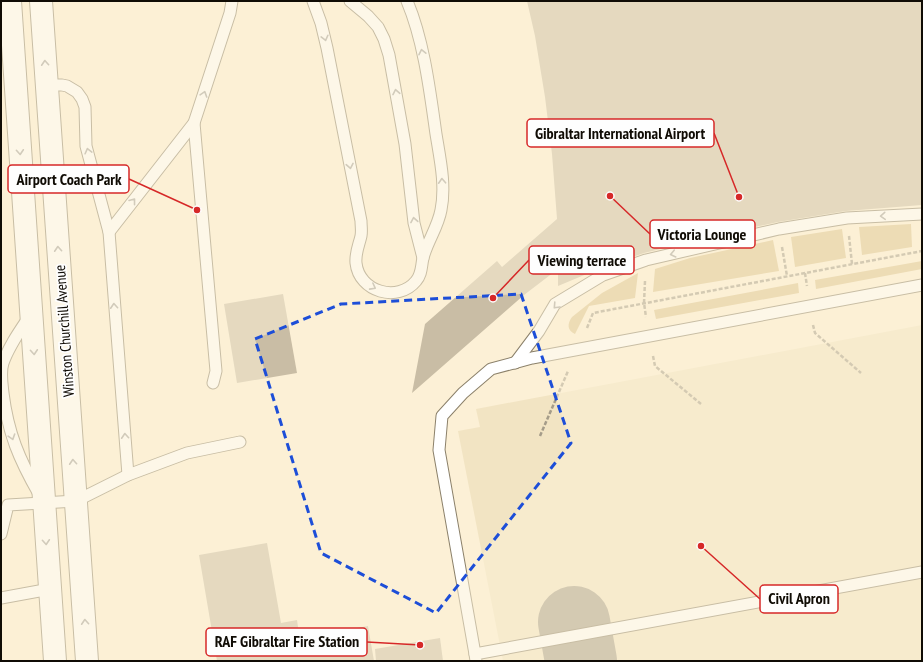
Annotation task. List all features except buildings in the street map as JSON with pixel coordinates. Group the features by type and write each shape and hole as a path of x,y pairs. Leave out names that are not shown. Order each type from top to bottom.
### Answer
{"street":[{"name":"Winston Churchill Avenue","path":"10,1 9,121 31,313 54,661"},
{"name":"Winston Churchill Avenue","path":"40,1 87,661"},
{"path":"9,121 49,118"}],"lane":[{"path":"109,232 194,123 230,12 232,1"},
{"path":"313,1 328,48 361,221 361,235 357,251 356,264 359,274 366,283 375,290 388,293 400,291 411,286 417,280 422,270 423,258 414,223 405,144 389,55 378,27 368,16 350,1"},
{"path":"407,1 412,11 428,78 442,173 442,210 437,227 423,258"},
{"path":"46,85 67,86 77,92 85,107 86,146 109,232 128,475"},
{"path":"194,123 216,371 213,384"},
{"path":"515,363 539,331 556,304 603,275 646,260 778,229 847,218 922,214"},
{"path":"922,285 532,358 491,369 463,393 442,416 439,450 476,657 922,572"},
{"path":"31,313 10,347 2,364 1,380 11,436 24,468 44,503"},
{"path":"1,534 8,505 76,501 128,475 187,453 240,442"},
{"path":"1,598 50,589"}],"path":[{"path":"847,218 852,264"},
{"path":"778,229 787,276"},
{"path":"805,273 815,333 861,373"}],"highlighted area":[{"path":"521,294 571,443 436,613 321,553 255,339 341,304"}],"shaded area":[{"path":"911,224 912,247 862,255 859,227"},
{"path":"842,229 846,258 795,267 791,237"},
{"path":"773,240 779,271 653,292 655,269 690,258"},
{"path":"922,261 922,269 816,289 815,280"},
{"path":"638,273 635,298 589,306 575,334 570,331 569,322 572,317 602,293"},
{"path":"798,283 799,293 656,319 654,310"},
{"path":"922,325 922,661 503,661 458,431 480,427 476,409"}],"taxiway":[{"path":"574,622 581,661"}],"place":[{"name":"Victoria Lounge","path":"610,196"},
{"name":"Gibraltar International Airport","path":"739,197"},
{"name":"Airport Coach Park","path":"197,210"},
{"name":"Viewing terrace","path":"493,298"},
{"name":"Civil Apron","path":"701,546"},
{"name":"RAF Gibraltar Fire Station","path":"420,645"}]}
